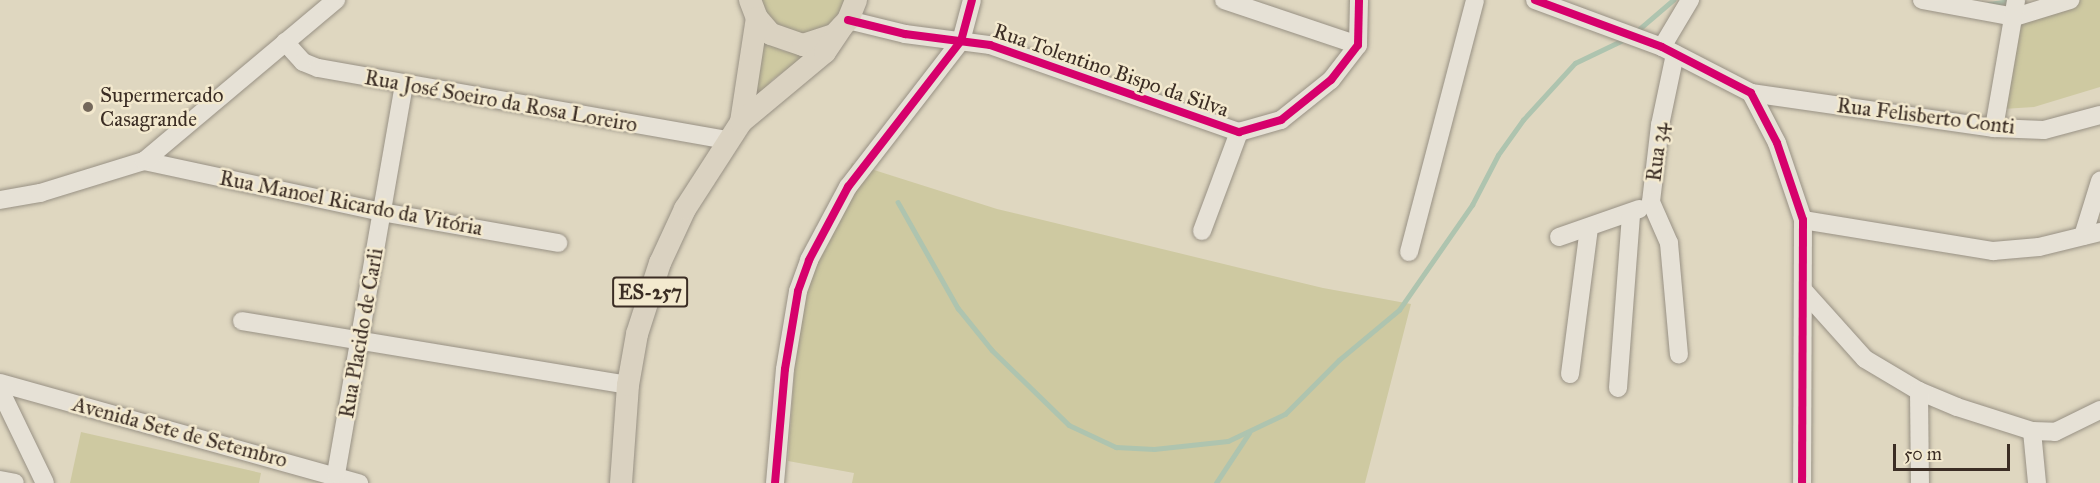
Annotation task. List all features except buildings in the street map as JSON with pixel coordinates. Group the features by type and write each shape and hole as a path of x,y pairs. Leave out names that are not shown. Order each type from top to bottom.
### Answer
{"main road":[{"path":"751,6 771,34 792,43 824,40 849,16"},
{"path":"741,122 751,6"},
{"name":"ES-257","path":"621,483 628,385 637,334 660,263 685,209 726,140 741,122 825,52 849,16"}],"street":[{"path":"0,200 40,193 144,161 336,0"},
{"path":"775,483 785,369 798,291 809,260 848,187 961,41 972,0"},
{"path":"1224,0 1358,45 1359,0"},
{"path":"1409,252 1475,0"},
{"name":"Rua Felisberto Conti","path":"1535,0 1669,51 1751,93 1994,128 2044,130 2100,115"},
{"name":"Rua 34","path":"1678,355 1669,243 1651,202 1669,51 1690,0"},
{"path":"1922,0 2015,8 2070,0"},
{"path":"1994,128 2015,8"},
{"name":"Rua Tolentino Bispo da Silva","path":"849,16 905,34 990,45 1239,132 1281,120 1301,107 1331,80 1358,45"},
{"name":"Rua José Soeiro da Rosa Loreiro","path":"285,42 303,62 318,68 726,140"},
{"name":"Rua Placido de Carli","path":"336,474 361,342 404,85"},
{"path":"1751,93 1777,144 1803,220 1802,483"},
{"path":"1202,231 1239,132"},
{"name":"Rua Manoel Ricardo da Vitória","path":"144,161 381,212 558,243"},
{"path":"1803,220 1994,251 2039,247 2092,234 2100,181"},
{"path":"1559,237 1630,215 1651,202"},
{"path":"1618,388 1630,215"},
{"path":"1570,374 1588,228"},
{"path":"1804,291 1865,359 1919,391 2032,431 2055,432 2071,428 2100,410"},
{"path":"242,321 628,385"},
{"name":"Avenida Sete de Setembro","path":"0,383 336,474 360,483"},
{"path":"0,390 45,483"},
{"path":"1919,391 1920,483"},
{"path":"2032,431 2037,483"},
{"path":"0,480 15,483"}],"shaded area":[{"path":"757,0 847,0 830,26 802,36 774,26"},
{"path":"2048,0 2100,0 2100,87 2034,107 2003,109 2013,16"},
{"path":"759,38 783,51 808,55 773,79 745,110"},
{"path":"852,163 997,209 1323,288 1411,304 1365,483 852,483 854,473 788,461 799,304"},
{"path":"81,432 261,473 259,483 70,483"}],"waterway":[{"path":"1637,31 1673,0"},
{"path":"1989,4 2010,1"},
{"path":"898,202 958,308 992,350 1069,425 1116,447 1154,449 1228,441 1285,414 1339,360 1399,310 1472,205 1498,155 1523,120 1575,63 1625,39"},
{"path":"1216,483 1249,433"}],"cycle path":[{"path":"775,483 785,369 798,291 809,260 848,187 961,41 972,0"},
{"path":"848,20 905,34 990,45 1239,132 1281,120 1331,80 1358,45 1359,0"},
{"path":"1535,0 1662,47 1751,93 1777,143 1803,220 1802,483"}],"place":[{"name":"Supermercado Casagrande","path":"88,107"}]}
